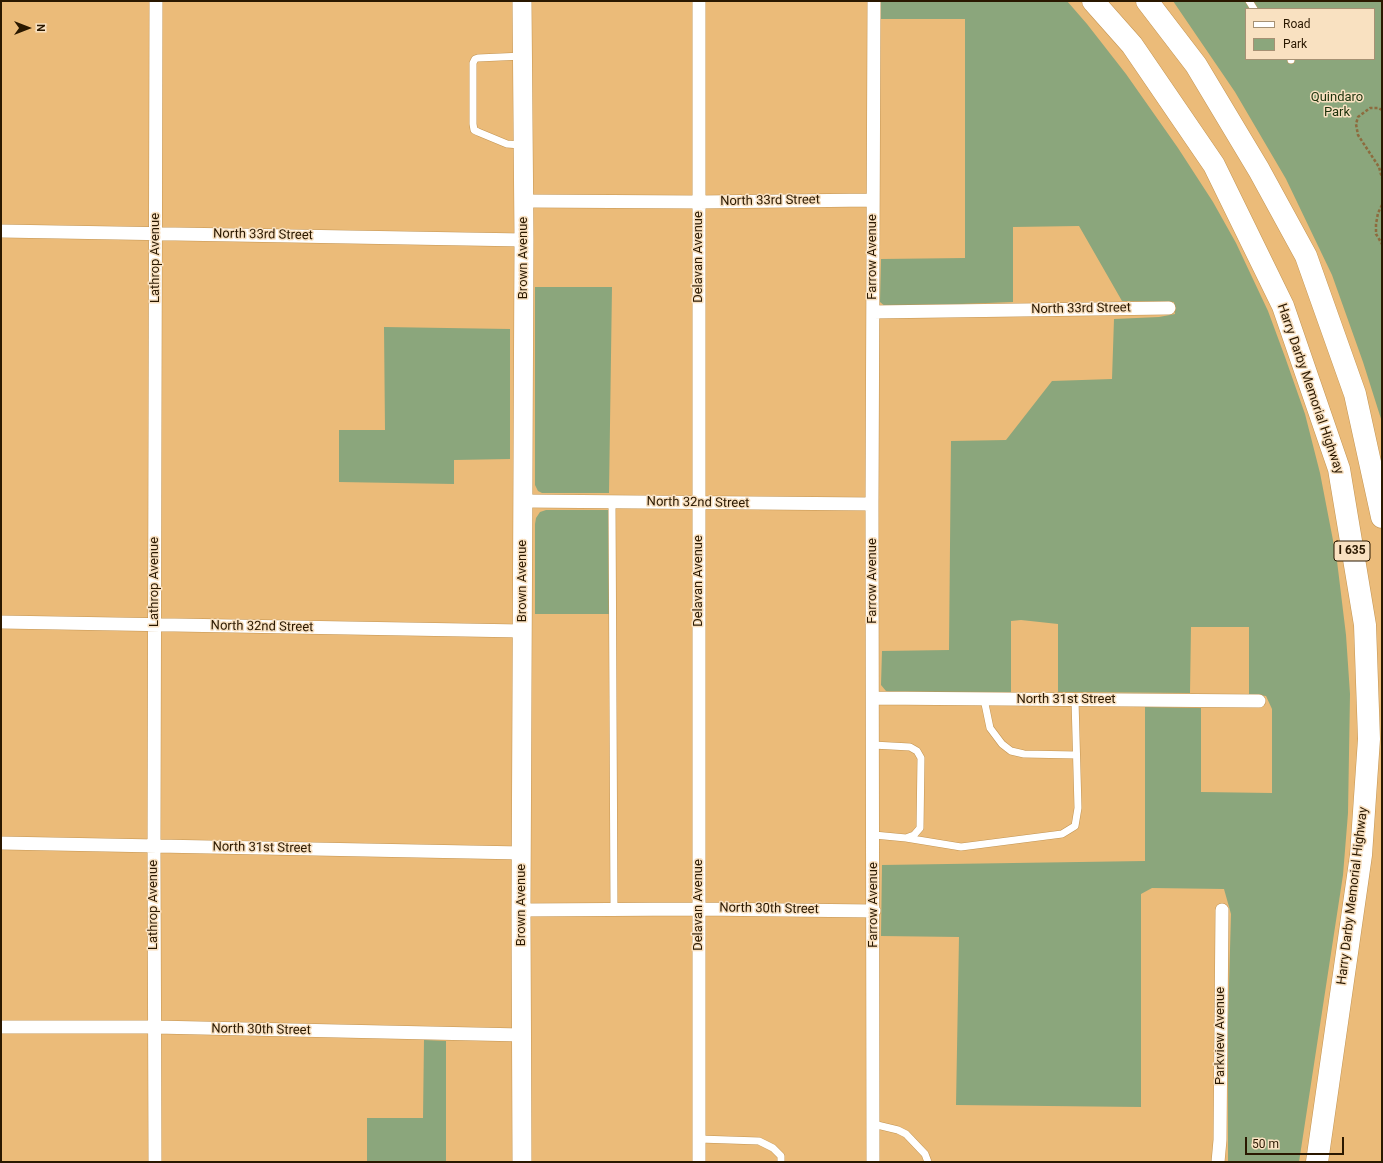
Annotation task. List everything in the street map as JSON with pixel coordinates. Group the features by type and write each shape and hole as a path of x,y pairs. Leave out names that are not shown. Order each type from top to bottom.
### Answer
{"highway":[{"name":"Harry Darby Memorial Highway","path":"1093,1 1132,45 1214,165 1283,306 1339,469 1365,625 1369,739 1361,855 1317,1162"},
{"path":"1147,1 1196,65 1259,170 1306,256 1355,394 1382,517"}],"main road":[{"name":"Brown Avenue","path":"522,1 524,240 521,910 522,1162"}],"street":[{"name":"Lathrop Avenue","path":"155,1162 154,846 156,1"},
{"name":"Delavan Avenue","path":"699,1 699,1162"},
{"name":"Farrow Avenue","path":"873,1162 874,835 872,200 874,1"},
{"name":"North 33rd Street","path":"523,201 699,202 872,200"},
{"name":"North 33rd Street","path":"1,231 524,240"},
{"name":"North 33rd Street","path":"873,312 1169,308"},
{"name":"North 32nd Street","path":"523,501 872,504"},
{"name":"North 32nd Street","path":"1,622 522,631"},
{"name":"North 31st Street","path":"873,698 1259,701"},
{"name":"North 31st Street","path":"1,843 522,853"},
{"name":"North 30th Street","path":"521,910 698,908 874,911"},
{"name":"Parkview Avenue","path":"1218,1162 1220,1140 1222,910"},
{"name":"North 30th Street","path":"1,1027 155,1028 522,1035"}],"lane":[{"path":"523,56 478,58 473,62 474,130 507,144 523,146"},
{"path":"612,502 614,909"},
{"path":"984,699 990,728 1002,744 1011,751 1024,754 1076,755"},
{"path":"874,835 906,838 962,847 1062,834 1074,826 1078,808 1075,700"},
{"path":"873,744 910,747 917,751 921,758 920,828 914,835 906,838"},
{"path":"873,1124 898,1130 906,1134 925,1154 928,1162"},
{"path":"699,1139 758,1142 773,1148 781,1156 781,1162"}],"path":[{"path":"1382,110 1378,108 1370,108 1358,117 1356,124 1358,135 1378,167 1382,178"},
{"path":"1382,205 1378,213 1376,224 1376,234 1382,244"}],"green space":[{"path":"881,1 1067,1 1126,74 1178,148 1213,202 1236,243 1268,311 1285,357 1305,414 1320,473 1337,561 1346,635 1350,694 1348,813 1343,875 1299,1162 1228,1162 1228,1020 1231,914 1224,889 1152,888 1141,894 1141,1107 956,1105 959,937 881,936 882,865 1145,861 1145,707 1201,708 1201,792 1272,793 1272,709 1266,696 1249,694 1249,627 1191,627 1190,693 1058,692 1058,624 1021,620 1011,621 1011,694 896,694 886,691 881,685 882,651 949,650 951,441 1006,440 1052,381 1112,379 1114,319 1159,317 1175,314 1174,302 1122,301 1079,226 1013,227 1013,302 886,307 880,302 881,259 965,258 965,19 881,19"},
{"name":"Quindaro Park","path":"1173,1 1382,1 1382,422 1363,362 1332,275 1286,179 1235,92"},
{"path":"535,287 612,287 609,493 542,493 538,491 535,485"},
{"path":"384,327 510,329 510,459 454,460 454,484 339,482 339,430 385,430"},
{"path":"546,510 609,510 609,614 535,614 535,524 536,518 540,512"},
{"path":"424,1040 446,1041 446,1162 367,1162 367,1118 423,1118"}]}
